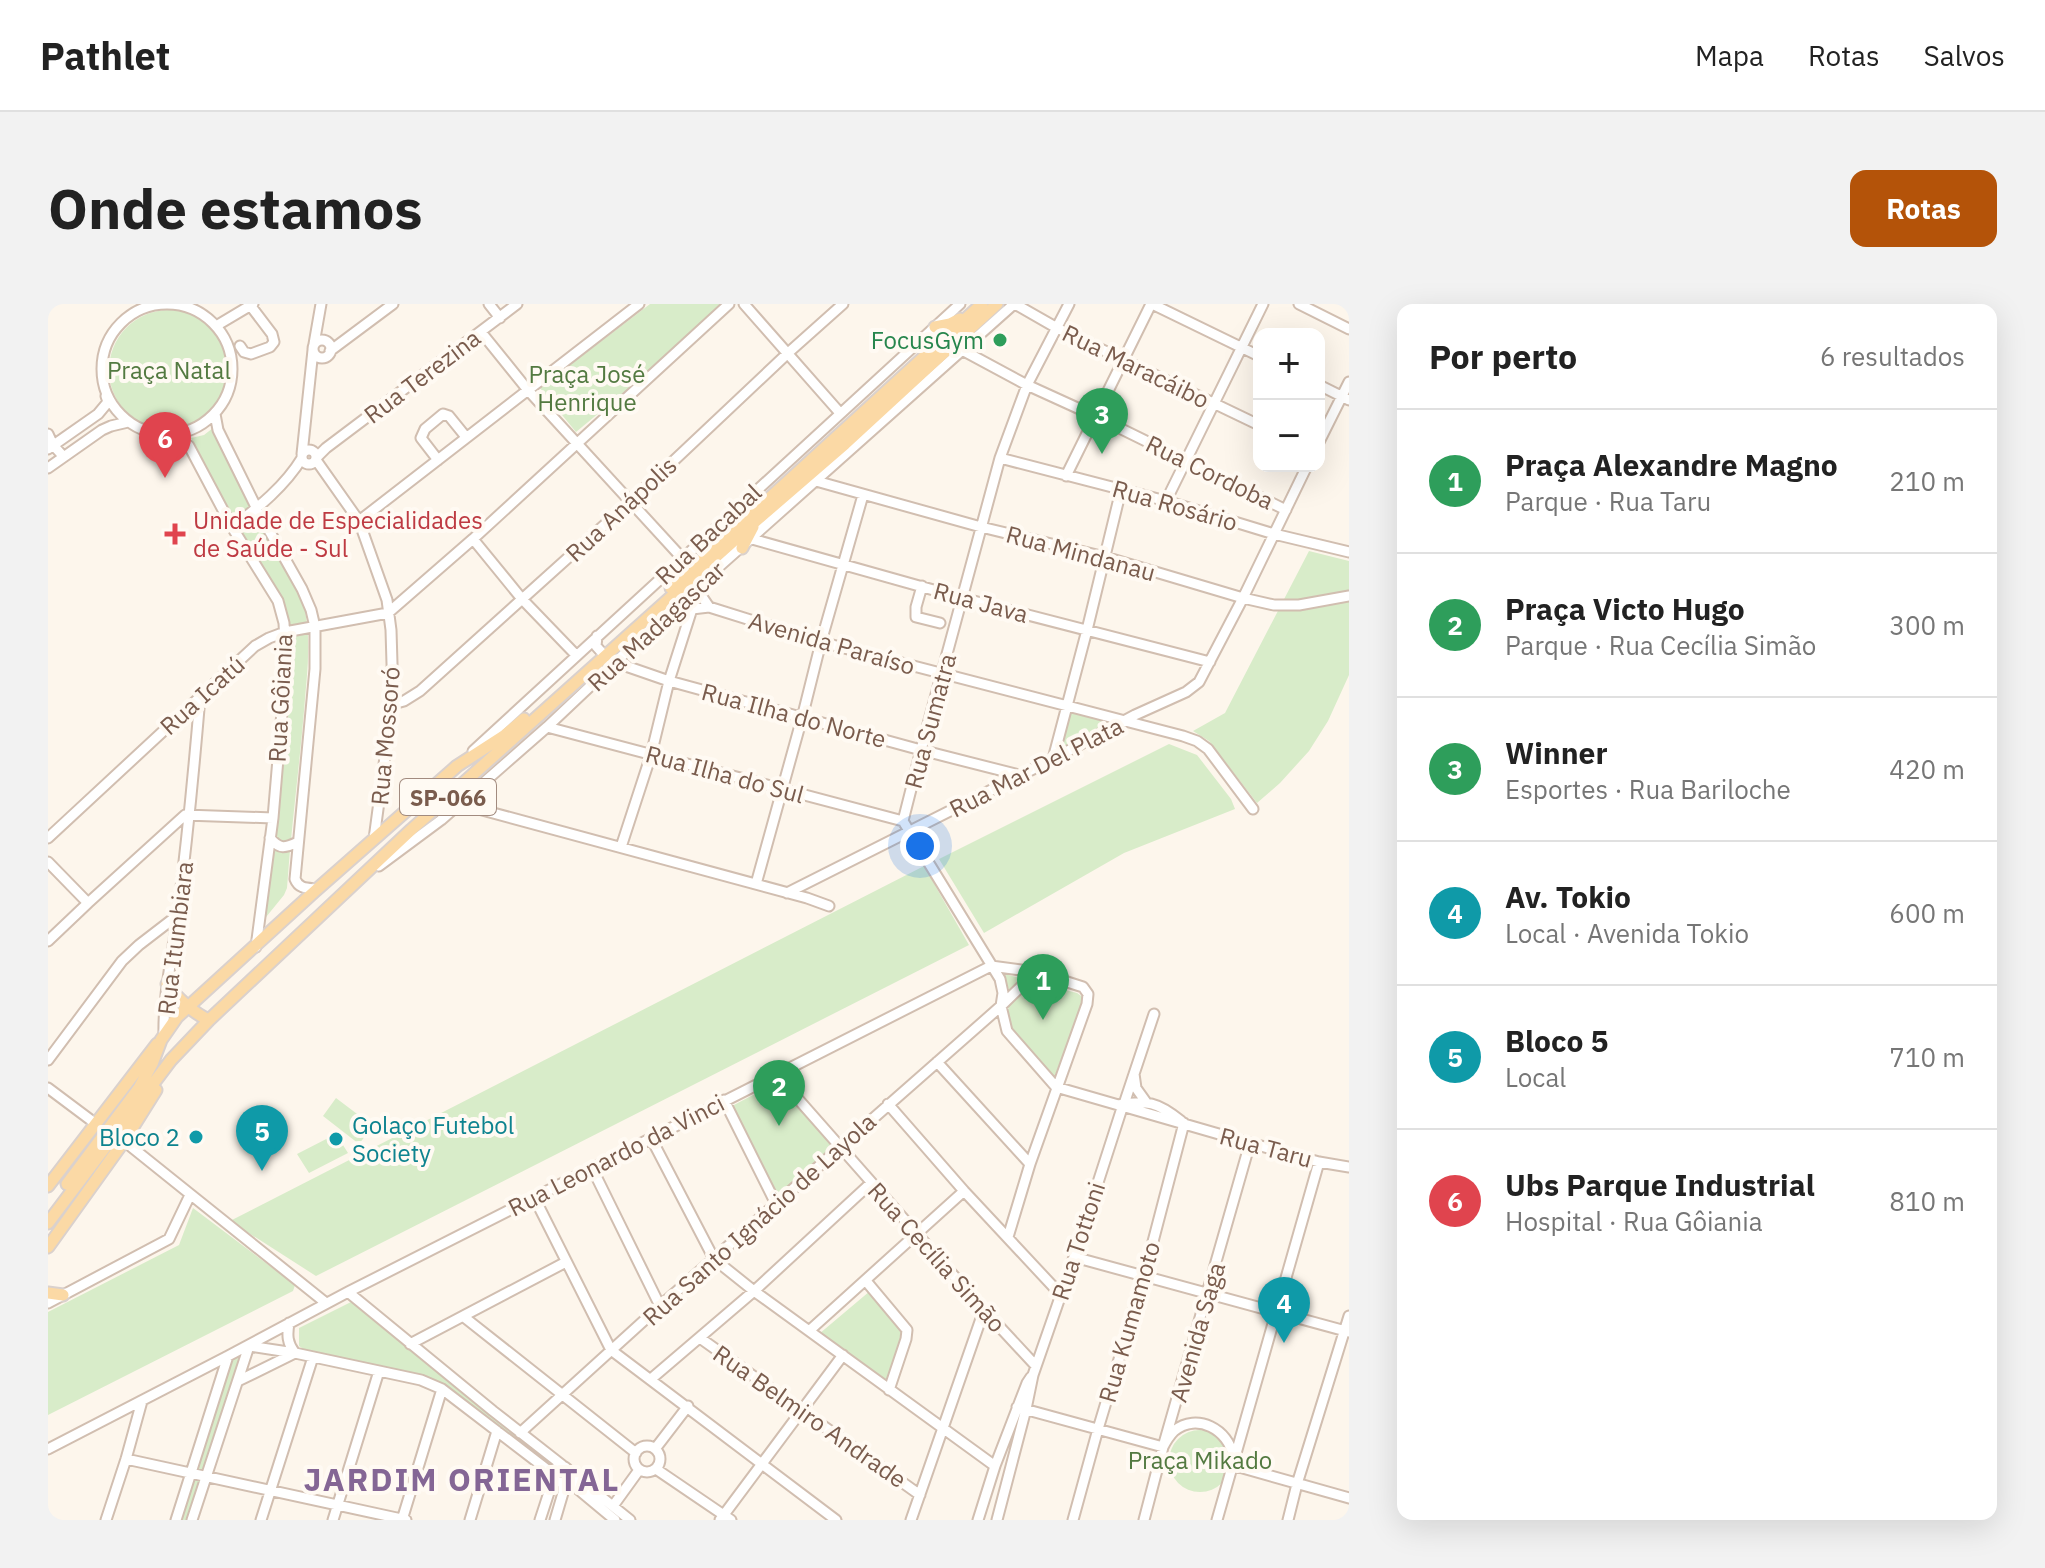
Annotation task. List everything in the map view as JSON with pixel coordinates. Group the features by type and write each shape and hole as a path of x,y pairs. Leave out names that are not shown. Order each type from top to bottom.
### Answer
{"main road":[{"name":"SP-066","path":"48,1211 139,1088 162,1037 189,1005 457,766 505,735 602,654 959,346 997,304"},
{"path":"935,327 950,324 980,306"},
{"name":"SP-066","path":"690,578 980,306"},
{"path":"943,366 959,346"},
{"path":"747,544 756,521"},
{"name":"SP-066","path":"48,1223 171,1060 209,1020 602,654"},
{"path":"399,816 411,830"},
{"path":"167,984 198,1014 209,1020"},
{"path":"48,1186 162,1037"},
{"path":"48,1247 124,1141 171,1060"},
{"path":"48,1293 63,1295"}],"street":[{"path":"125,319 127,304"},
{"path":"310,456 304,438 311,376 322,348 318,327 321,304"},
{"path":"322,348 345,340 393,304"},
{"path":"489,304 500,318"},
{"name":"Rua Terezina","path":"232,527 257,509 310,456 326,448 517,304"},
{"path":"359,521 639,304"},
{"path":"388,613 729,304"},
{"path":"744,304 840,413"},
{"name":"Rua Anápolis","path":"393,704 420,691 843,304"},
{"name":"Rua Bacabal","path":"457,766 960,304"},
{"path":"959,346 1014,304"},
{"name":"Rua Maracáibo","path":"1014,304 1057,328 1253,422"},
{"name":"Rua Sumatra","path":"991,966 903,821 1000,458 1027,385 1069,304"},
{"path":"1066,476 1152,304 1253,353"},
{"path":"1166,501 1263,304"},
{"path":"1299,304 1349,329"},
{"path":"50,447 108,402 105,389 102,374 102,358 107,344 114,330 125,319 147,305 195,307 216,326 226,342 232,361 226,398 215,414 188,431 156,433 128,422 110,401 105,389"},
{"path":"216,326 252,305 274,342 270,347 251,354 244,352 240,346"},
{"path":"481,332 527,389 682,558 690,578 709,607"},
{"name":"Rua Cordoba","path":"959,346 1027,385 1286,510"},
{"name":"Rua Madagascar","path":"362,877 460,804 617,663 676,605 690,578 747,544 943,366"},
{"path":"1325,432 1345,398 1349,382"},
{"path":"1325,388 1345,398"},
{"name":"Rua Gôiania","path":"215,414 218,430 257,509 302,589 315,627 315,669 295,879 301,887 317,889"},
{"path":"438,460 421,438 425,429 443,414 449,416 466,437"},
{"path":"48,468 111,426 128,422"},
{"path":"48,434 50,447 63,456"},
{"name":"Rua Gôiania","path":"172,434 189,446 232,527 278,601 285,632 286,664 273,818 256,947"},
{"name":"Rua Mossoró","path":"310,456 359,521 387,600 393,704 374,839"},
{"name":"Rua Rosário","path":"1000,458 1349,552"},
{"name":"Rua Mar Del Plata","path":"787,893 1186,692 1199,682 1304,472"},
{"name":"Rua Mindanau","path":"816,481 1274,605 1299,605 1349,596"},
{"path":"1053,759 1121,490"},
{"path":"756,884 863,495"},
{"path":"473,539 522,599 576,655"},
{"name":"Rua Java","path":"747,544 922,586 1210,662"},
{"path":"666,572 690,578"},
{"path":"922,586 916,617 940,623"},
{"name":"Avenida Paraíso","path":"676,605 692,609 709,607 821,642 1197,741 1208,749 1253,809"},
{"path":"621,847 651,755 669,681 692,609"},
{"name":"Rua Icatú","path":"48,838 255,646 285,632 388,613"},
{"path":"597,636 596,646 602,654"},
{"name":"Rua Ilha do Norte","path":"602,654 617,663 669,681 1019,775"},
{"path":"190,815 200,697"},
{"name":"Rua Ilha do Sul","path":"547,727 903,821"},
{"path":"460,804 829,906"},
{"path":"48,941 179,819 190,815 273,818"},
{"name":"Rua Itumbiara","path":"162,1037 190,815"},
{"path":"167,832 183,834 187,842"},
{"path":"270,838 280,847 298,842"},
{"path":"48,862 88,903"},
{"path":"48,1060 122,961 178,915"},
{"path":"991,966 1036,972 1083,987 1088,994 1008,1237"},
{"path":"991,966 1000,979 1003,993 1001,1006 1007,1031 1056,1087"},
{"name":"Rua Leonardo da Vinci","path":"48,1449 326,1303 991,966"},
{"name":"Rua Santo Ignácio de Layola","path":"520,1433 1036,972"},
{"name":"Rua Tottoni","path":"978,1520 995,1466 1022,1408 1074,1257 1120,1106 1154,1014"},
{"path":"937,1062 1030,1164"},
{"path":"1134,1071 1136,1088 1146,1102"},
{"name":"Rua Cecília Simão","path":"776,1074 1034,1370"},
{"name":"Rua Taru","path":"1056,1087 1319,1162 1349,1167"},
{"path":"48,1088 96,1124"},
{"path":"724,1100 776,1204"},
{"name":"Rua Taru","path":"1120,1106 1146,1102 1160,1106 1184,1123"},
{"path":"888,1104 1061,1295"},
{"path":"1154,1116 1160,1106"},
{"name":"Rua Kumamoto","path":"1073,1520 1144,1276 1184,1123"},
{"path":"651,1138 714,1259 995,1466 1016,1447"},
{"path":"124,1141 326,1303"},
{"name":"Avenida Saga","path":"1144,1520 1250,1143"},
{"path":"1217,1520 1319,1162"},
{"path":"592,1168 660,1306"},
{"path":"651,1379 754,1291 871,1183"},
{"path":"810,1330 964,1191"},
{"path":"48,1303 169,1239 190,1195"},
{"path":"534,1197 611,1350 836,1520"},
{"path":"1074,1257 1347,1332"},
{"path":"410,1344 566,1262"},
{"path":"866,1281 907,1330 889,1390"},
{"path":"348,1292 520,1433 561,1475 615,1520"},
{"path":"911,1520 984,1310"},
{"path":"1288,1520 1347,1332 1349,1316"},
{"path":"464,1317 636,1453"},
{"path":"289,1323 287,1335 295,1353"},
{"name":"Rua Belmiro Andrade","path":"700,1338 920,1495"},
{"path":"192,1520 249,1346 421,1380 442,1389 497,1431 630,1520"},
{"path":"238,1381 295,1353"},
{"path":"656,1469 725,1518 843,1355"},
{"path":"176,1520 228,1356"},
{"path":"261,1520 313,1357"},
{"path":"333,1520 379,1371"},
{"path":"126,1459 404,1520 442,1389"},
{"path":"106,1520 142,1401"},
{"path":"655,1449 688,1406"},
{"path":"1022,1408 1163,1447 1173,1431 1184,1425 1209,1425 1227,1439 1233,1462"},
{"name":"Rua Tottoni","path":"997,1520 1016,1447 1022,1408"},
{"path":"484,1421 493,1411"},
{"path":"470,1520 497,1431"},
{"path":"644,1447 655,1449 660,1457 659,1466 646,1472 639,1470 635,1462 636,1453 644,1447"},
{"path":"1233,1462 1349,1498"},
{"path":"613,1506 639,1470"},
{"path":"540,1520 561,1475"},
{"path":"555,1520 563,1493 561,1475"}],"green space":[{"name":"Praça José Henrique","path":"650,304 723,304 576,432 540,388"},
{"name":"Praça Natal","path":"169,310 192,315 211,328 224,347 229,370 224,393 211,412 192,425 169,430 146,425 127,412 114,393 109,370 114,347 127,328 146,315"},
{"path":"213,428 299,590 307,620 307,680 287,888 262,922 291,655 290,630 282,599 234,521 191,438 204,435"},
{"path":"1309,551 1349,561 1349,675 1328,721 1309,751 1257,803 1209,741 1193,731 1225,713"},
{"path":"1069,710 1103,717 1108,721 1107,725 1061,749"},
{"path":"1169,744 1197,755 1231,799 1235,809 1124,853 984,933 939,859"},
{"path":"924,866 969,945 316,1276 230,1221"},
{"path":"1001,973 1077,993 1084,998 1054,1078 1011,1029 1008,1011 1010,992"},
{"path":"778,1082 833,1146 779,1197 732,1106"},
{"path":"336,1098 373,1126 359,1144 323,1116"},
{"path":"336,1134 348,1153 309,1173 297,1154"},
{"path":"193,1208 295,1285 293,1291 48,1415 48,1312 179,1245"},
{"path":"870,1291 904,1335 887,1384 819,1334"},
{"path":"355,1300 554,1464 550,1469 423,1378 299,1346 299,1328"},
{"path":"244,1353 188,1520 181,1520 232,1359"},
{"name":"Praça Mikado","path":"1200,1430 1222,1439 1231,1461 1222,1483 1200,1492 1178,1483 1169,1461 1178,1439"}],"place":[{"name":"FocusGym","path":"1000,340"},
{"name":"Winner","path":"1102,454"},
{"name":"Ubs Parque Industrial","path":"165,478"},
{"name":"Unidade de Especialidades de Saúde - Sul","path":"175,534"},
{"name":"Praça Alexandre Magno","path":"1043,1020"},
{"name":"Praça Victo Hugo","path":"779,1126"},
{"name":"Bloco 2","path":"196,1137"},
{"name":"Golaço Futebol Society","path":"336,1139"},
{"name":"Bloco 5","path":"262,1171"},
{"name":"Av. Tokio","path":"1284,1343"}],"district":[{"name":"JARDIM ORIENTAL","path":"462,1479"}]}
